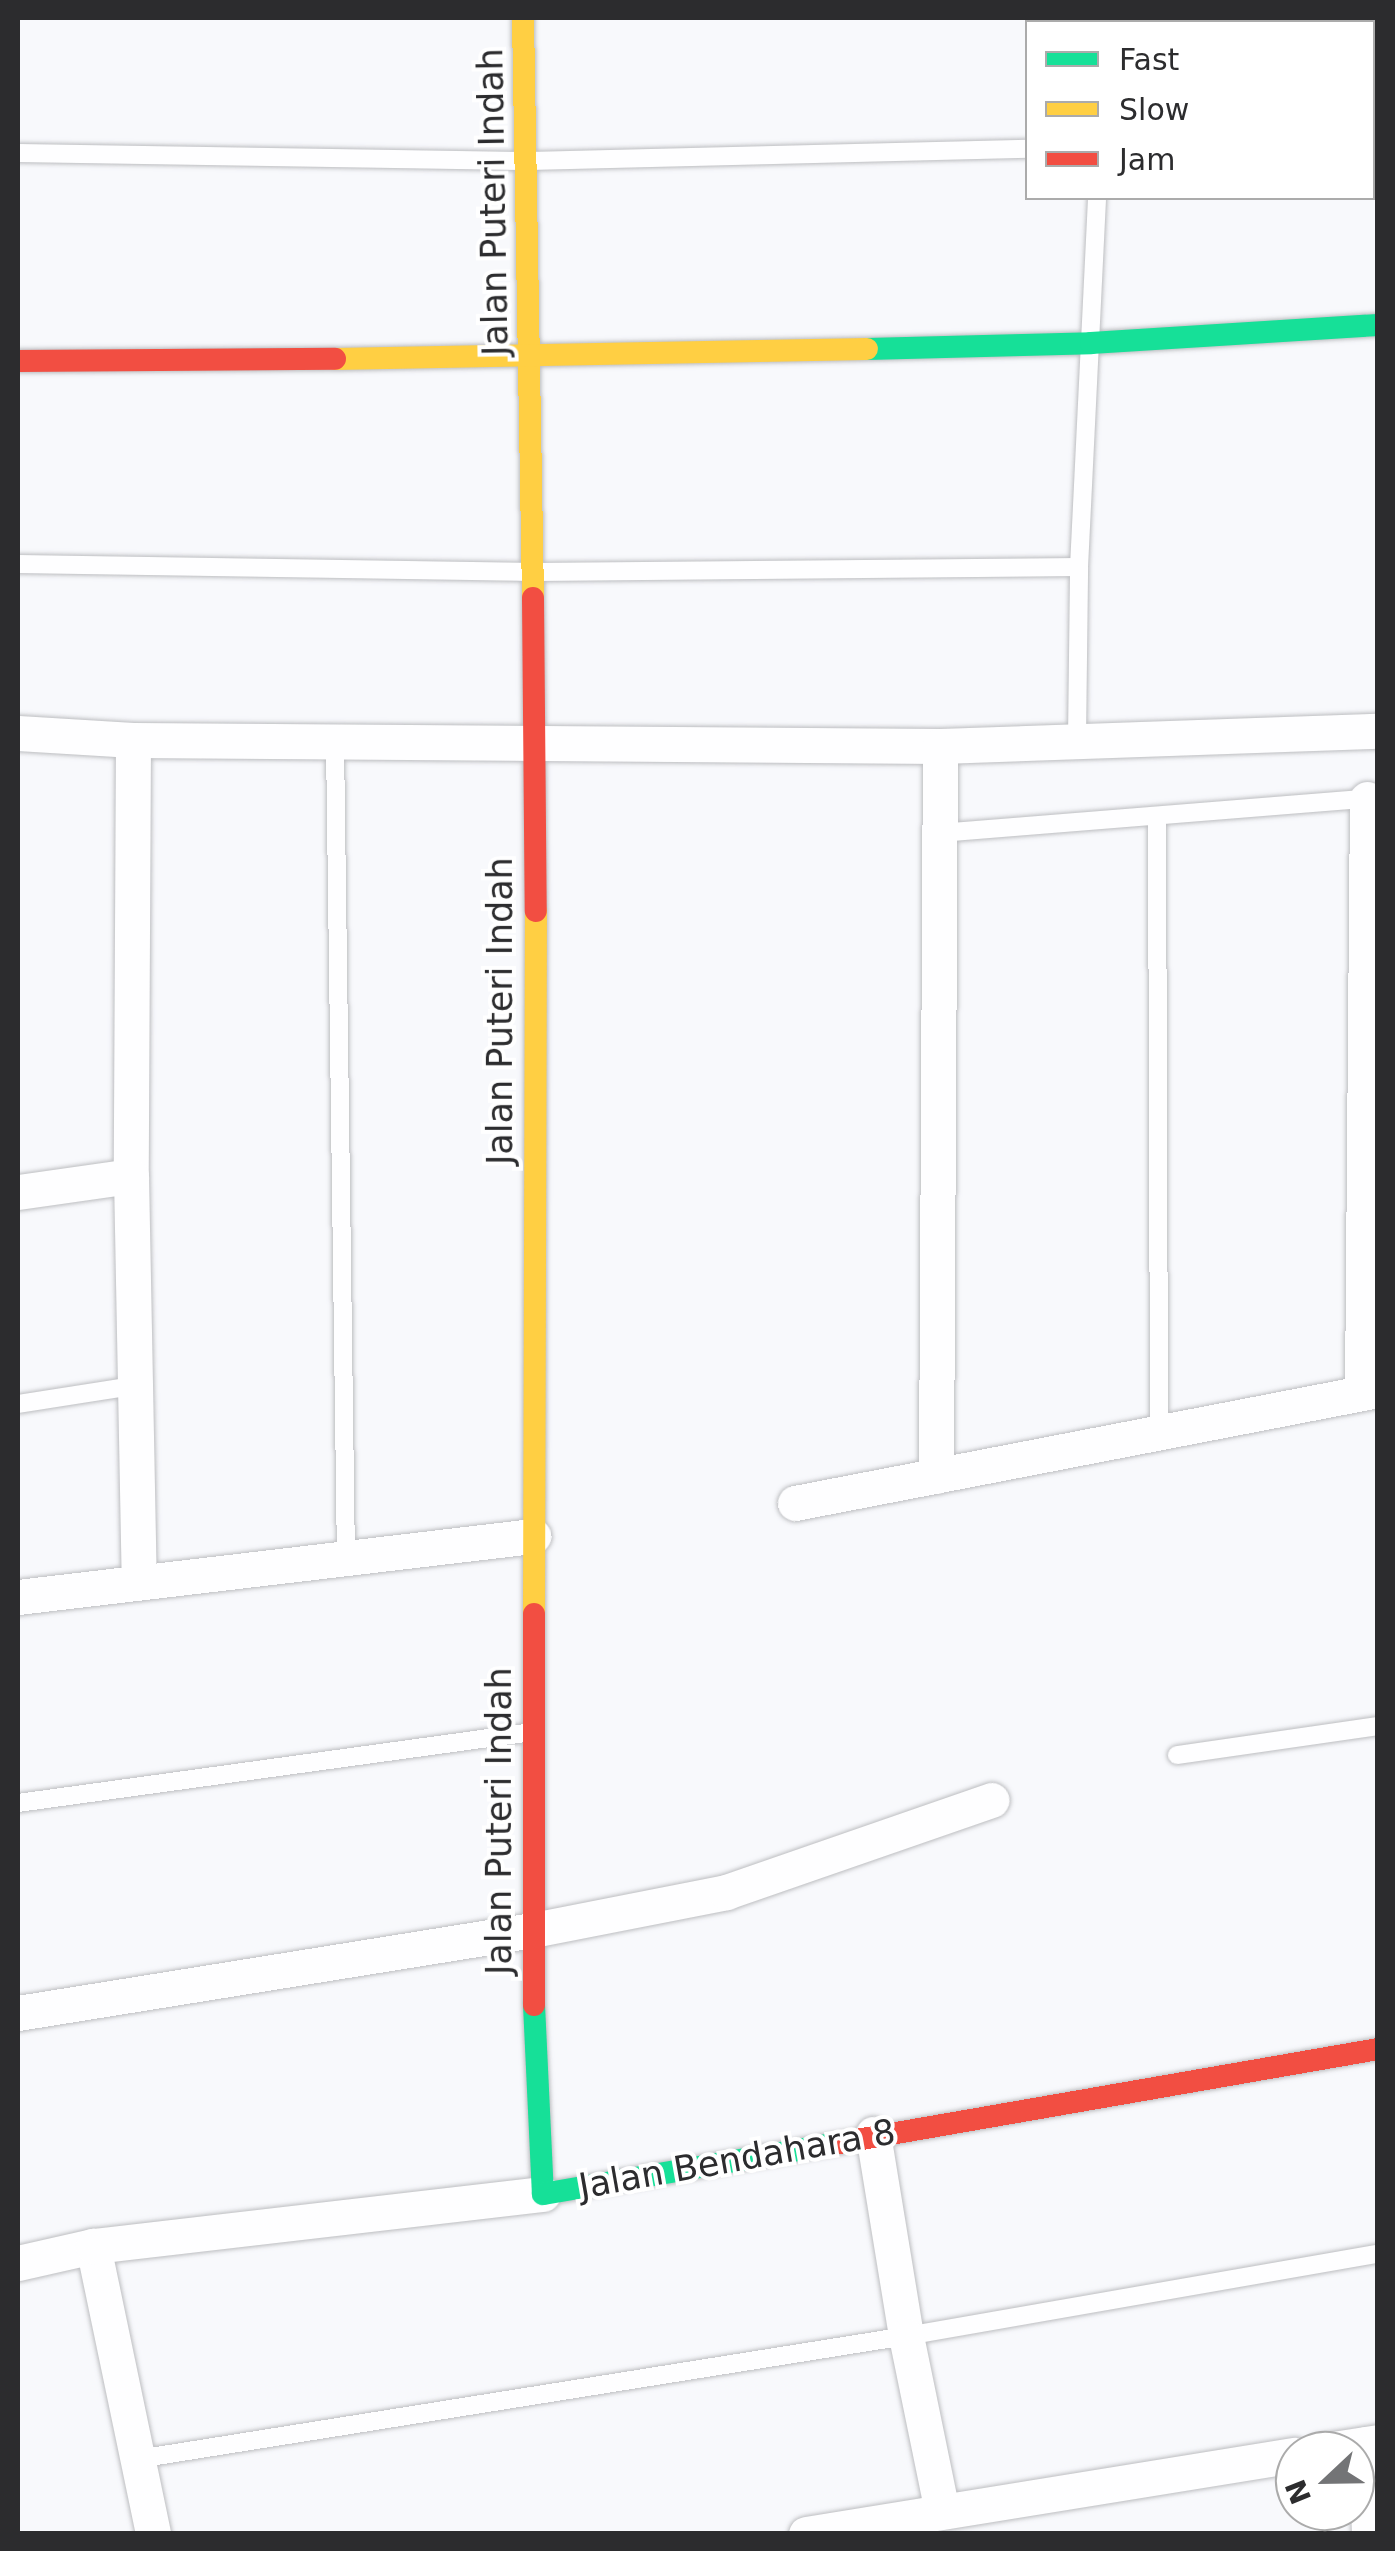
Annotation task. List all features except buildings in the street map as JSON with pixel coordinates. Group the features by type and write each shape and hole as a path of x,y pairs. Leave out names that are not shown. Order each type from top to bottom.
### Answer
{"street":[{"name":"Jalan Puteri Indah","path":"523,18 529,162 536,742 533,1930 536,2091 544,2194"},
{"path":"18,361 532,358 1091,343 1378,325"},
{"path":"18,733 132,740 940,746 1378,730"},
{"path":"132,740 133,1386 140,1579"},
{"path":"936,1476 940,746"},
{"path":"795,1503 1370,1391 1372,798"},
{"path":"18,1192 131,1176"},
{"path":"18,1596 533,1536"},
{"path":"18,2013 533,1930 757,1884 992,1800"},
{"name":"Jalan Bendahara 8","path":"18,2263 93,2246 544,2194 1378,2049"},
{"path":"873,2134 906,2336 942,2511"},
{"path":"93,2246 154,2534"},
{"path":"806,2534 1275,2458"}],"lane":[{"path":"18,153 529,162 1025,149"},
{"path":"1078,740 1079,567 1097,200"},
{"path":"18,564 534,572 1079,567"},
{"path":"335,742 346,1557"},
{"path":"939,833 1372,798"},
{"path":"1157,816 1159,1432"},
{"path":"18,1404 133,1386"},
{"path":"1177,1756 1378,1726"},
{"path":"18,1803 534,1732"},
{"path":"138,2459 906,2336 1378,2254"}],"traffic: fast":[{"path":"867,349 1091,343 1378,325"},
{"path":"534,2005 543,2194 839,2143"}],"traffic: slow":[{"path":"523,18 533,598"},
{"path":"335,359 867,349"},
{"path":"534,1614 536,911"}],"traffic: jam":[{"path":"18,361 335,359"},
{"path":"533,598 536,911"},
{"path":"534,1614 534,2005"},
{"path":"839,2143 1378,2049"}]}
